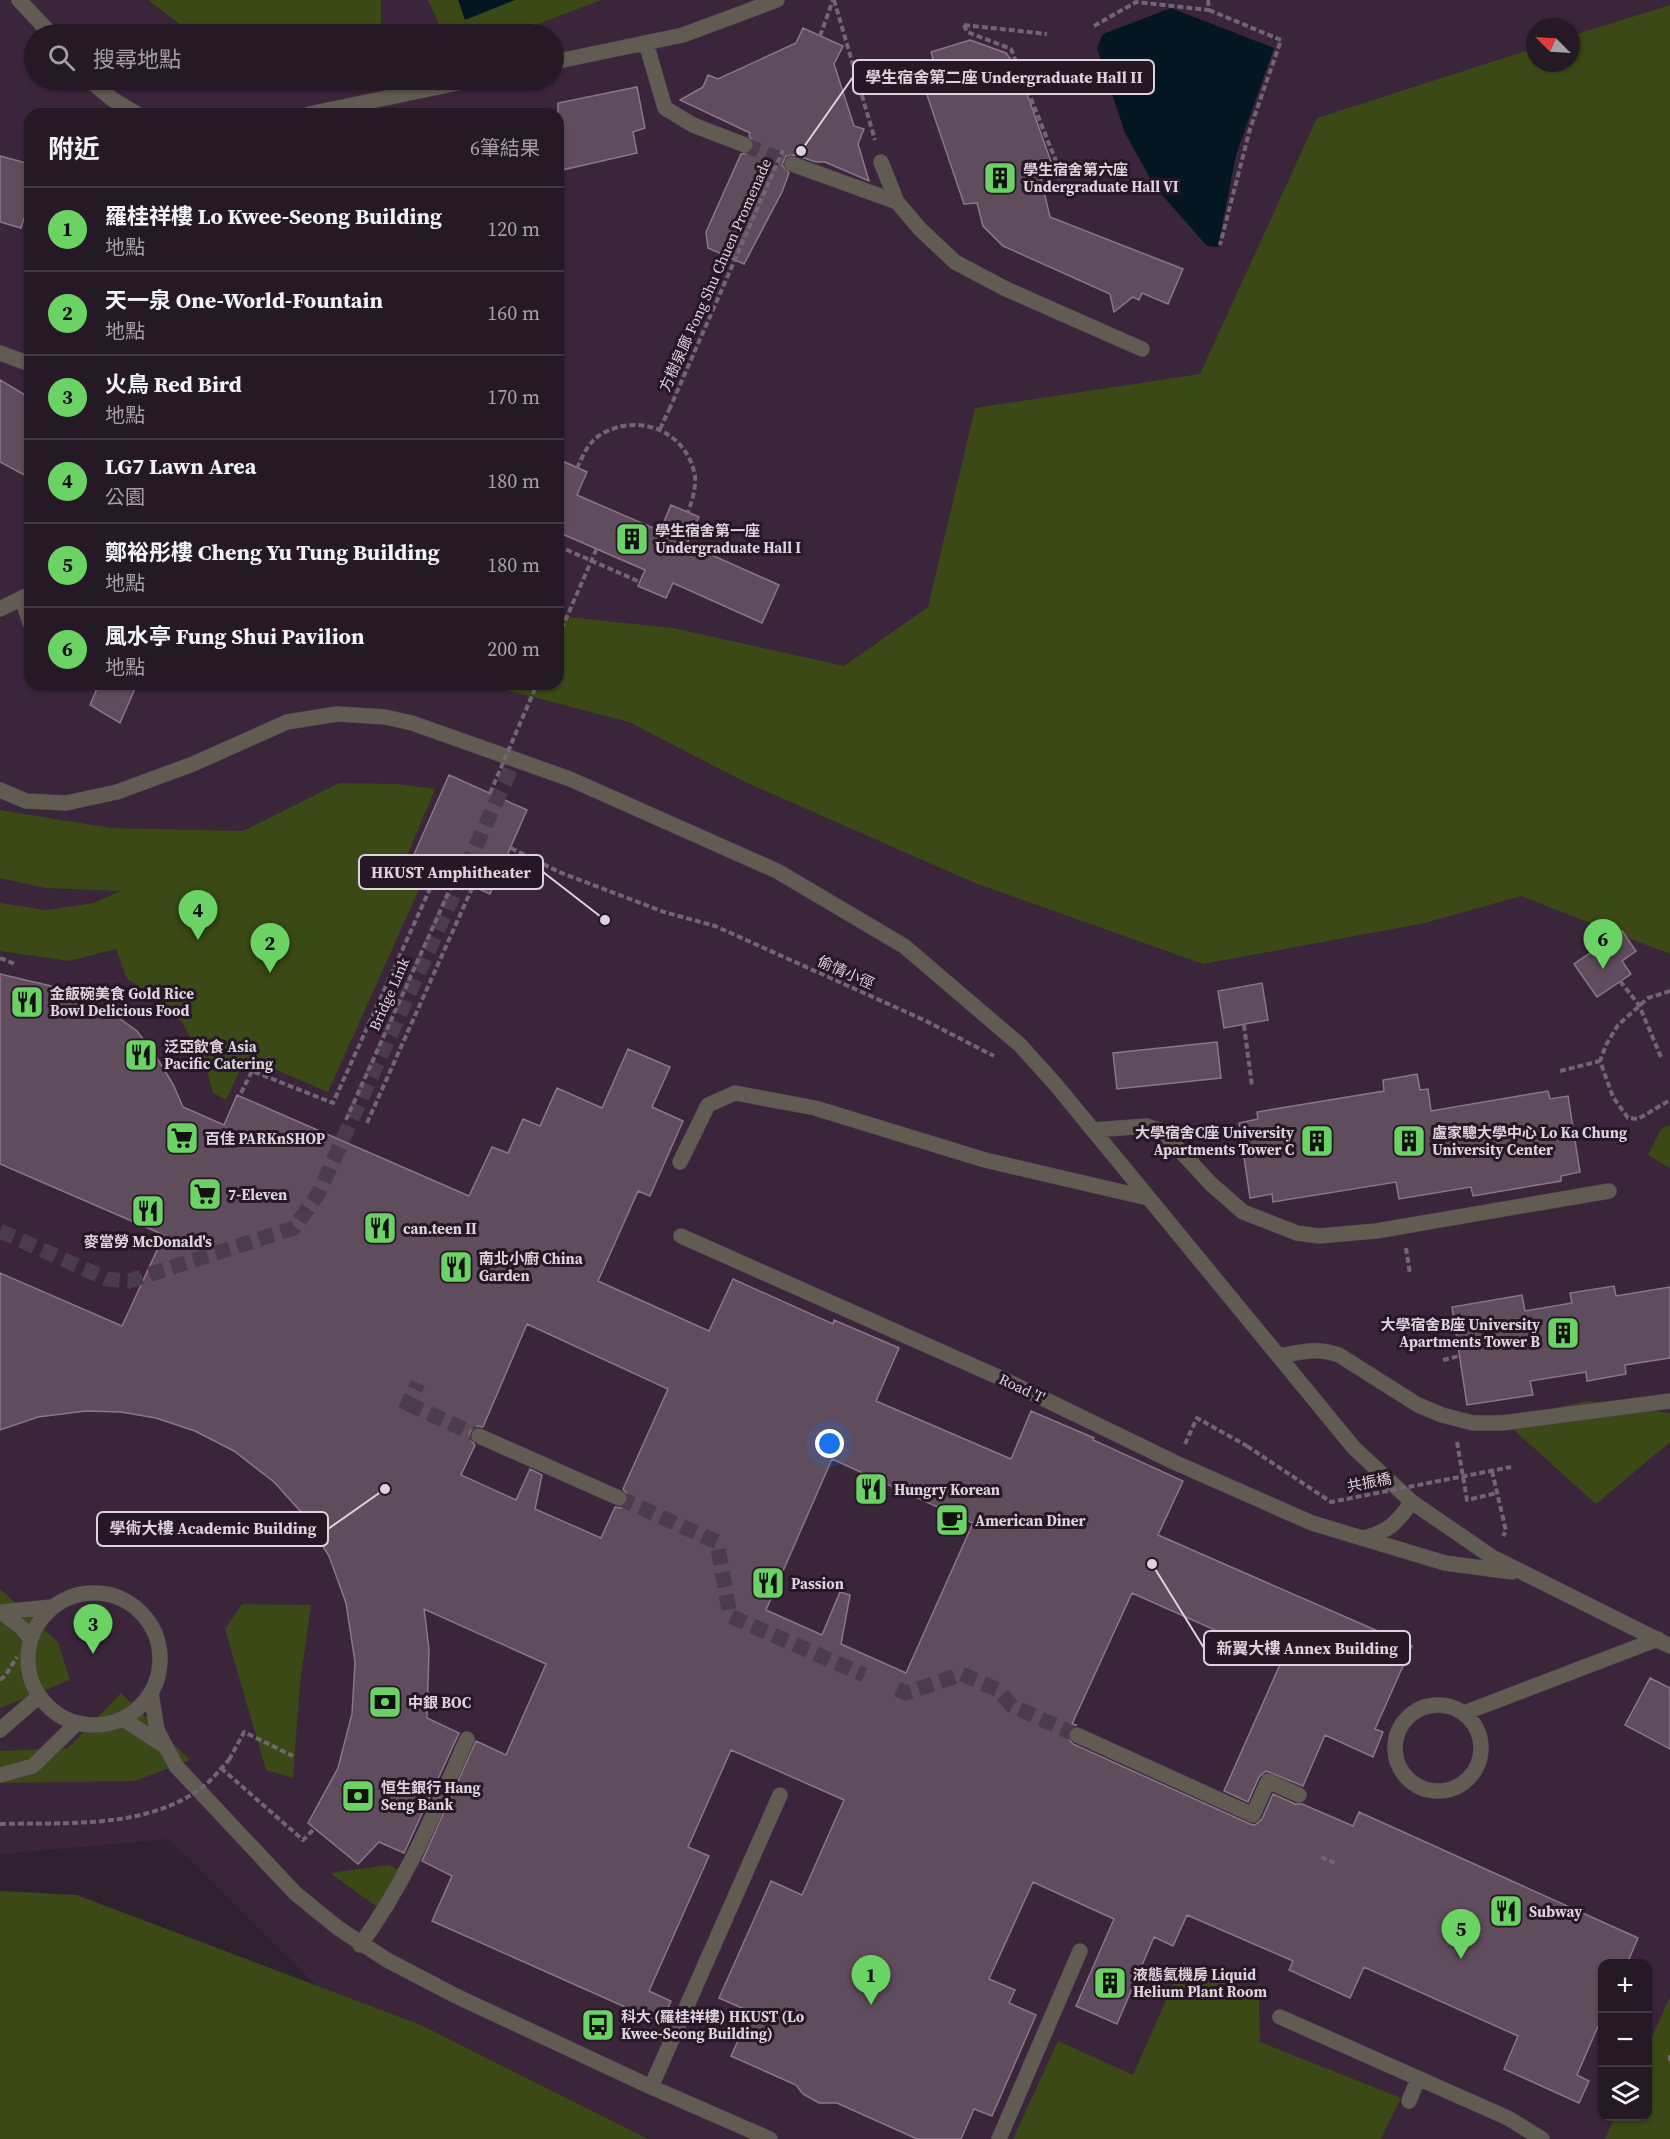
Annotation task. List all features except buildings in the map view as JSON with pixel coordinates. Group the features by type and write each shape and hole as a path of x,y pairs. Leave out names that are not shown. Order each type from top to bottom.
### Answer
{"street":[{"path":"19,0 42,24"},
{"path":"564,60 683,35 777,0"},
{"path":"646,43 665,108 693,125 745,145"},
{"path":"101,90 127,108"},
{"path":"338,108 424,90"},
{"path":"881,162 897,202 920,229 955,262 1006,289 1142,349"},
{"path":"792,164 897,202"},
{"path":"0,353 24,362"},
{"path":"0,609 24,597"},
{"path":"0,790 26,801 66,803 117,792 182,768 287,722 337,714 373,716 412,723 570,779 777,871 904,946 1020,1045 1093,1130 1354,1448 1412,1502 1492,1557 1664,1643"},
{"path":"680,1162 708,1105 735,1093 815,1108 985,1160 1148,1198"},
{"path":"1093,1130 1147,1126 1162,1131 1210,1183 1243,1212 1297,1233 1319,1236 1376,1231 1609,1191"},
{"name":"Road 'I'","path":"681,1236 1005,1380 1176,1463 1312,1523 1445,1563 1523,1574"},
{"path":"1279,1356 1325,1350 1339,1355 1418,1405 1448,1417 1473,1423 1502,1423 1670,1401"},
{"path":"479,1436 619,1498"},
{"path":"1363,1538 1382,1533 1396,1523 1412,1502"},
{"path":"94,1591 117,1596 137,1608 152,1625 160,1648 160,1671 151,1693 139,1707 123,1719 92,1726 77,1723 55,1714 38,1697 29,1678 27,1658 30,1638 39,1620 51,1606 71,1595 94,1591"},
{"path":"0,1612 51,1606"},
{"path":"0,1612 22,1628 30,1638"},
{"path":"1464,1713 1475,1724 1481,1740 1481,1755 1476,1769 1465,1783 1452,1790 1436,1792 1419,1788 1407,1779 1398,1766 1395,1752 1396,1737 1402,1724 1412,1712 1426,1706 1441,1704 1464,1713 1664,1643"},
{"path":"151,1693 157,1730 176,1766 295,1893 360,1945 456,1996 651,2087 770,2139"},
{"path":"0,1730 38,1697"},
{"path":"123,1719 165,1746"},
{"path":"0,1775 33,1766 77,1723"},
{"path":"1077,1735 1253,1815 1268,1781 1299,1795"},
{"path":"360,1945 381,1916 411,1864 466,1739"},
{"path":"651,2087 780,1795"},
{"path":"999,2139 1080,1951"},
{"path":"1280,2017 1508,2118 1542,2139"},
{"path":"1409,2101 1418,2079"}],"path":[{"path":"820,36 834,0"},
{"path":"834,0 881,162"},
{"path":"1208,0 1209,10"},
{"path":"1094,26 1136,2 1209,10 1281,40 1250,129 1220,245"},
{"path":"1047,34 963,25 967,32 1011,49 1060,171 1055,187"},
{"name":"方樹泉廊 Fong Shu Chuen Promenade","path":"660,429 783,150"},
{"path":"577,468 592,442 611,428 637,424 660,429 678,441 685,451 694,476 694,494 688,512"},
{"path":"564,623 597,548"},
{"path":"564,549 640,582"},
{"path":"490,793 534,690"},
{"name":"偷情小徑","path":"511,848 559,872 664,912 715,926 924,1020 1004,1060"},
{"path":"242,1093 252,1071 333,1103 438,871"},
{"name":"Bridge Link","path":"346,1120 455,878"},
{"path":"367,1123 473,886"},
{"path":"0,958 15,964"},
{"path":"1620,981 1639,1005 1661,1057"},
{"path":"1670,990 1648,998 1618,1025 1600,1061 1613,1097 1628,1118 1638,1119 1670,1100"},
{"path":"1244,1025 1252,1086"},
{"path":"1560,1071 1600,1061"},
{"path":"1406,1247 1410,1274"},
{"path":"1443,1359 1459,1356"},
{"name":"共振橋","path":"1176,1463 1197,1418 1247,1446 1331,1502 1511,1467"},
{"path":"1455,1431 1467,1500 1497,1493"},
{"path":"1492,1471 1506,1531"},
{"path":"0,1680 17,1657 14,1648"},
{"path":"0,1824 96,1821 133,1817 170,1806 204,1786 229,1760 244,1732 293,1755"},
{"path":"221,1768 303,1840 315,1828"},
{"path":"1321,1857 1336,1864"},
{"path":"1670,2055 1670,2061"}],"shaded area":[{"path":"0,0 1670,0 1670,2139 643,2139 359,2028 169,1839 0,1854"}],"green space":[{"path":"148,0 381,0 381,24 180,24"},
{"path":"428,0 601,0 538,24 439,24"},
{"path":"1670,5 1670,954 1521,896 1425,923 1203,964 975,883 745,782 629,722 506,690 564,690 564,617 673,628 844,666 928,607 975,408 1200,374 1317,118 1526,51 1526,72 1580,72 1580,33"},
{"path":"339,783 396,784 435,789 403,866 425,876 328,1092 246,1057 226,1100 213,1093 207,1070 182,1022 150,993 127,979 116,949 69,961 0,951 0,903 46,910 94,903 120,891 45,888 0,878 0,810 111,828 243,831"},
{"path":"1670,1125 1670,1168 1648,1155 1661,1129"},
{"path":"1588,1401 1670,1413 1670,1442 1596,1504 1515,1431 1520,1415"},
{"path":"0,1589 58,1642 70,1680 0,1708"},
{"path":"242,1604 311,1605 300,1684 293,1778 266,1770 225,1629"},
{"path":"121,1693 190,1760 135,1781 0,1783 0,1751 68,1748"},
{"path":"389,1865 407,1874 383,1911 330,1873"},
{"path":"0,1891 77,1895 421,2025 648,2139 0,2139"},
{"path":"1183,1962 1259,1995 1260,2042 1401,2098 1381,2139 1013,2139 1058,2041 1133,2075"},
{"path":"1670,1997 1670,2139 1605,2139 1613,2121 1652,2121 1652,2037"}],"water":[{"path":"458,0 515,0 465,20"},
{"path":"1171,8 1274,48 1236,155 1218,247 1207,246 1155,187 1125,133 1097,48 1103,34"}],"tunnel":[{"path":"745,145 792,164"},
{"path":"0,1231 107,1279 129,1281 294,1228 318,1194 515,760"},
{"path":"405,1410 418,1383"},
{"path":"408,1404 479,1436"},
{"path":"619,1498 717,1542 730,1616 864,1675"},
{"path":"897,1689 906,1693 962,1674 998,1690 1012,1706 1077,1735"}],"place":[{"name":"學生宿舍第二座 Undergraduate Hall II","path":"801,151"},
{"name":"學生宿舍第六座 Undergraduate Hall VI","path":"1000,178"},
{"name":"學生宿舍第一座 Undergraduate Hall I","path":"632,539"},
{"name":"HKUST Amphitheater","path":"605,920"},
{"name":"LG7 Lawn Area","path":"198,940"},
{"name":"風水亭 Fung Shui Pavilion","path":"1603,969"},
{"name":"天一泉 One-World-Fountain","path":"270,973"},
{"name":"金飯碗美食 Gold Rice Bowl Delicious Food","path":"27,1002"},
{"name":"泛亞飲食 Asia Pacific Catering","path":"141,1055"},
{"name":"百佳 PARKnSHOP","path":"182,1138"},
{"name":"大學宿舍C座 University Apartments Tower C","path":"1317,1141"},
{"name":"盧家驄大學中心 Lo Ka Chung University Center","path":"1409,1141"},
{"name":"7-Eleven","path":"205,1194"},
{"name":"麥當勞 McDonald's","path":"148,1211"},
{"name":"can.teen II","path":"380,1228"},
{"name":"南北小廚 China Garden","path":"456,1267"},
{"name":"大學宿舍B座 University Apartments Tower B","path":"1563,1333"},
{"name":"學術大樓 Academic Building","path":"385,1489"},
{"name":"Hungry Korean","path":"871,1489"},
{"name":"American Diner","path":"952,1520"},
{"name":"新翼大樓 Annex Building","path":"1152,1564"},
{"name":"Passion","path":"768,1583"},
{"name":"火鳥 Red Bird","path":"93,1654"},
{"name":"中銀 BOC","path":"385,1702"},
{"name":"恒生銀行 Hang Seng Bank","path":"358,1796"},
{"name":"Subway","path":"1506,1911"},
{"name":"鄭裕彤樓 Cheng Yu Tung Building","path":"1461,1959"},
{"name":"液態氦機房 Liquid Helium Plant Room","path":"1110,1983"},
{"name":"羅桂祥樓 Lo Kwee-Seong Building","path":"871,2005"},
{"name":"科大 (羅桂祥樓) HKUST (Lo Kwee-Seong Building)","path":"598,2025"}]}
